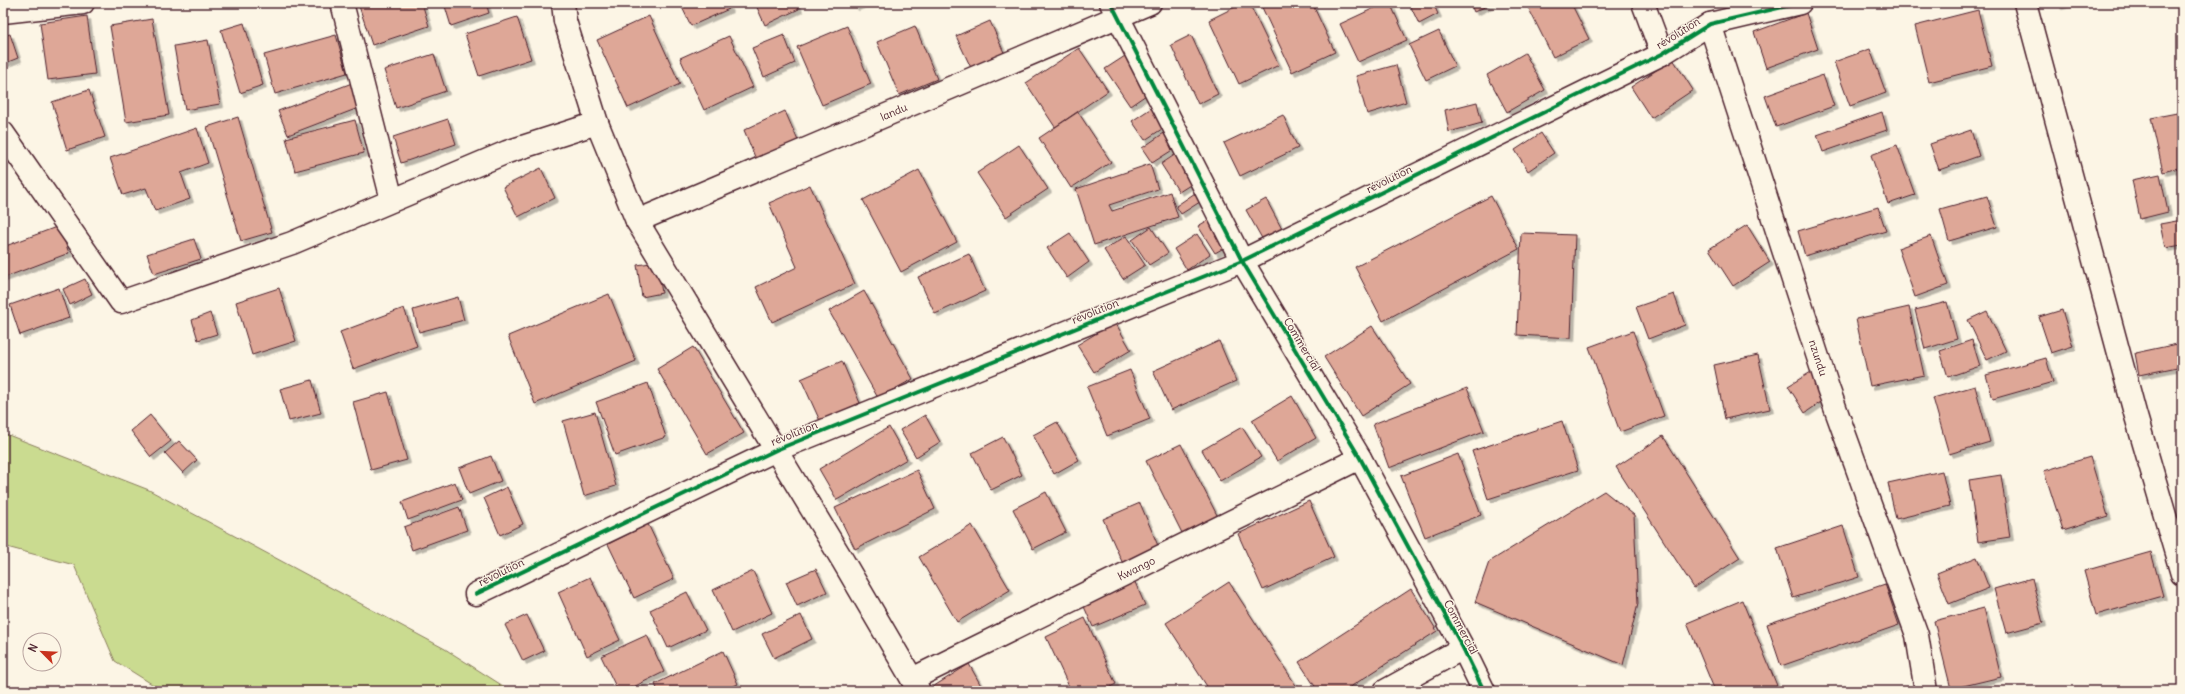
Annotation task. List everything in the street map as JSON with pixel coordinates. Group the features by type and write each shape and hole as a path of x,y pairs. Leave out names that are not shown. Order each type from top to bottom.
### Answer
{"street":[{"path":"3,12 83,3"},
{"path":"342,3 392,200"},
{"path":"563,3 565,21 597,123 637,221 916,685"},
{"name":"landu","path":"637,221 1114,10 1150,3"},
{"path":"1643,3 1662,54"},
{"name":"révolution","path":"476,594 776,450 1242,261 1662,54 1710,24 1800,3"},
{"path":"2025,3 2135,413 2182,574"},
{"name":"Commercial","path":"1114,10 1242,261 1360,458 1463,648 1484,691"},
{"name":"nzundu","path":"1710,24 1828,388 1918,635 1926,691"},
{"path":"3,133 121,302 292,243 507,152 597,123"},
{"name":"Kwango","path":"916,685 1360,458"},
{"path":"1385,691 1463,648"}],"green space":[{"path":"3,433 149,490 445,649 511,691 163,691 115,661 74,565 3,546"}],"building":[{"path":"368,3 422,3 429,26 372,45 359,6"},
{"path":"444,3 486,3 489,13 451,26"},
{"path":"680,3 726,3 729,9 691,26"},
{"path":"755,3 797,3 799,9 765,25"},
{"path":"853,3 865,3 855,7"},
{"path":"1243,3 1249,3 1279,65 1239,84 1209,20"},
{"path":"1260,3 1312,3 1335,52 1292,72"},
{"path":"1385,3 1390,3 1407,40 1358,62 1340,24"},
{"path":"1409,3 1433,3 1438,14 1419,24"},
{"path":"1470,3 1493,3 1474,12"},
{"path":"1526,3 1571,3 1589,39 1553,57"},
{"path":"2057,3 2071,3 2058,6"},
{"path":"1978,10 1992,66 1929,82 1915,26"},
{"path":"1806,13 1818,49 1766,68 1754,32"},
{"path":"87,16 95,74 48,80 40,23"},
{"path":"649,16 680,84 628,108 597,40"},
{"path":"517,17 531,59 479,76 465,34"},
{"path":"152,19 169,115 126,122 110,26"},
{"path":"990,21 1006,57 973,72 956,36"},
{"path":"244,23 263,85 240,93 221,30"},
{"path":"847,26 871,84 822,105 797,47"},
{"path":"915,26 937,79 899,95 877,42"},
{"path":"1439,31 1455,66 1426,80 1409,45"},
{"path":"10,34 18,58 3,64 3,36"},
{"path":"336,35 347,73 275,94 264,55"},
{"path":"784,35 795,63 764,77 752,48"},
{"path":"1191,35 1218,94 1198,104 1171,45"},
{"path":"729,36 753,87 704,110 680,58"},
{"path":"208,40 220,104 185,110 174,46"},
{"path":"1079,48 1108,91 1055,127 1026,83"},
{"path":"1870,49 1886,93 1850,106 1834,62"},
{"path":"1525,53 1545,90 1507,112 1487,75"},
{"path":"434,54 446,91 396,108 384,70"},
{"path":"1125,56 1149,93 1130,106 1105,69"},
{"path":"1673,59 1693,90 1651,118 1631,87"},
{"path":"1396,65 1406,102 1367,114 1356,76"},
{"path":"1823,75 1834,106 1776,127 1765,96"},
{"path":"352,83 361,107 288,135 278,111"},
{"path":"89,90 105,137 67,150 52,102"},
{"path":"1477,102 1482,123 1449,132 1445,110"},
{"path":"1153,107 1165,127 1145,140 1132,121"},
{"path":"785,111 799,143 757,162 744,130"},
{"path":"1078,112 1111,162 1071,188 1039,138"},
{"path":"1882,112 1887,130 1823,152 1817,135"},
{"path":"2182,112 2182,167 2163,172 2151,118"},
{"path":"1283,115 1298,148 1240,176 1224,143"},
{"path":"238,117 272,232 241,241 207,127"},
{"path":"448,119 456,144 401,163 393,137"},
{"path":"355,120 364,153 295,171 286,138"},
{"path":"197,128 208,163 181,173 190,199 155,211 146,188 123,195 110,158"},
{"path":"1971,130 1979,156 1939,170 1930,144"},
{"path":"1164,133 1174,149 1152,163 1142,148"},
{"path":"1541,133 1554,153 1528,171 1515,150"},
{"path":"1019,145 1048,189 1006,217 977,173"},
{"path":"1897,145 1915,195 1888,204 1871,155"},
{"path":"1176,154 1195,182 1179,192 1161,164"},
{"path":"1150,164 1158,189 1109,205 1112,211 1170,192 1178,217 1094,245 1076,189"},
{"path":"541,168 555,198 518,217 503,187"},
{"path":"919,170 957,242 901,272 863,200"},
{"path":"2160,174 2168,212 2140,219 2132,180"},
{"path":"810,185 855,284 772,322 756,287 797,267 769,203"},
{"path":"1198,191 1203,200 1181,214 1176,206"},
{"path":"1491,196 1519,249 1383,321 1355,267"},
{"path":"1987,196 1997,227 1949,241 1940,209"},
{"path":"1266,199 1283,231 1264,242 1246,210"},
{"path":"1878,207 1886,231 1805,256 1798,231"},
{"path":"1212,218 1229,245 1215,253 1198,226"},
{"path":"2182,220 2182,245 2165,248 2160,224"},
{"path":"1747,225 1770,262 1733,286 1709,249"},
{"path":"59,226 69,253 3,278 3,247"},
{"path":"1151,227 1168,253 1149,265 1132,240"},
{"path":"1070,233 1089,262 1067,278 1047,248"},
{"path":"1521,233 1575,235 1571,338 1517,335"},
{"path":"1197,234 1210,254 1187,270 1174,249"},
{"path":"1126,236 1145,265 1123,279 1104,250"},
{"path":"1931,236 1948,285 1915,297 1898,248"},
{"path":"194,239 201,259 154,274 147,254"},
{"path":"969,254 985,291 935,314 918,277"},
{"path":"657,262 662,293 642,297 637,265"},
{"path":"85,279 92,294 70,305 63,289"},
{"path":"59,288 69,318 20,335 10,305"},
{"path":"279,288 296,341 252,355 236,302"},
{"path":"864,291 913,379 878,398 829,311"},
{"path":"609,294 636,361 535,404 508,336"},
{"path":"1674,294 1685,325 1648,339 1636,307"},
{"path":"458,297 464,320 419,332 413,310"},
{"path":"1947,302 1957,339 1925,349 1915,310"},
{"path":"1909,307 1924,375 1870,386 1856,319"},
{"path":"404,308 417,346 353,369 340,332"},
{"path":"2062,310 2073,346 2051,353 2039,317"},
{"path":"1987,311 2006,351 1987,360 1968,320"},
{"path":"210,313 217,334 198,340 192,320"},
{"path":"1115,322 1131,350 1094,372 1077,345"},
{"path":"1372,326 1410,384 1361,416 1324,357"},
{"path":"1633,331 1664,416 1620,432 1589,347"},
{"path":"1972,340 1980,366 1948,377 1940,351"},
{"path":"1219,341 1236,381 1171,410 1153,371"},
{"path":"2182,343 2182,366 2139,375 2135,353"},
{"path":"693,347 744,433 707,454 657,369"},
{"path":"1758,355 1770,409 1725,419 1714,365"},
{"path":"2046,358 2053,382 1993,399 1986,375"},
{"path":"842,361 860,403 820,421 801,379"},
{"path":"1130,370 1150,419 1107,436 1087,387"},
{"path":"1811,372 1827,398 1805,413 1788,386"},
{"path":"312,380 321,413 289,421 280,389"},
{"path":"648,383 666,437 615,455 596,402"},
{"path":"1975,386 1990,442 1949,454 1933,398"},
{"path":"1467,388 1484,431 1389,468 1373,424"},
{"path":"388,392 407,460 371,470 353,402"},
{"path":"1292,396 1316,438 1277,461 1252,420"},
{"path":"595,412 616,486 584,496 563,421"},
{"path":"150,415 171,441 151,457 131,431"},
{"path":"925,415 940,442 916,457 900,430"},
{"path":"1562,421 1578,470 1488,499 1472,451"},
{"path":"1057,422 1079,460 1054,474 1033,435"},
{"path":"889,427 907,459 837,500 819,469"},
{"path":"1242,427 1261,457 1220,481 1202,450"},
{"path":"1663,436 1740,558 1694,588 1616,467"},
{"path":"1003,437 1022,475 991,490 972,453"},
{"path":"179,441 197,460 183,473 165,453"},
{"path":"1181,444 1220,521 1185,539 1146,461"},
{"path":"1458,454 1481,515 1425,537 1401,476"},
{"path":"491,456 501,481 469,494 459,468"},
{"path":"2090,457 2108,516 2063,530 2044,471"},
{"path":"917,470 935,509 855,549 835,508"},
{"path":"1942,471 1950,506 1896,519 1888,483"},
{"path":"2001,475 2010,537 1978,542 1969,480"},
{"path":"455,482 462,500 408,520 402,502"},
{"path":"507,487 523,524 500,535 484,498"},
{"path":"1604,491 1634,515 1638,604 1623,665 1475,602 1489,562"},
{"path":"1046,492 1066,532 1033,549 1013,509"},
{"path":"1309,501 1334,557 1263,590 1238,534"},
{"path":"1140,503 1159,548 1123,564 1103,519"},
{"path":"459,507 467,530 412,550 404,527"},
{"path":"648,524 674,579 634,598 608,544"},
{"path":"972,525 1010,590 957,622 919,557"},
{"path":"1843,526 1859,577 1793,598 1777,548"},
{"path":"2151,552 2163,596 2096,615 2084,571"},
{"path":"1977,557 1989,588 1949,604 1937,573"},
{"path":"816,569 827,592 797,606 786,582"},
{"path":"753,571 772,613 732,632 713,590"},
{"path":"590,577 620,640 587,656 558,592"},
{"path":"2032,578 2043,623 2006,633 1994,589"},
{"path":"1134,580 1145,605 1093,627 1082,602"},
{"path":"1229,582 1299,690 1210,691 1166,623"},
{"path":"1885,584 1899,625 1781,666 1767,624"},
{"path":"1411,589 1437,631 1344,691 1318,691 1299,662"},
{"path":"687,592 706,630 668,648 650,610"},
{"path":"1742,600 1778,688 1772,691 1715,691 1687,623"},
{"path":"1984,608 2001,677 1951,689 1934,621"},
{"path":"527,615 544,651 523,661 505,625"},
{"path":"801,615 812,639 774,658 762,634"},
{"path":"1085,618 1116,684 1102,691 1071,691 1046,637"},
{"path":"647,635 664,672 625,691 618,691 601,656"},
{"path":"723,651 738,684 723,691 658,691 655,684"},
{"path":"969,664 984,691 933,691 931,688"}],"cycle path":[{"path":"1111,3 1242,261 1360,458 1463,648 1484,691"},
{"path":"476,594 776,450 1242,261 1662,54 1710,24 1800,3"}]}
